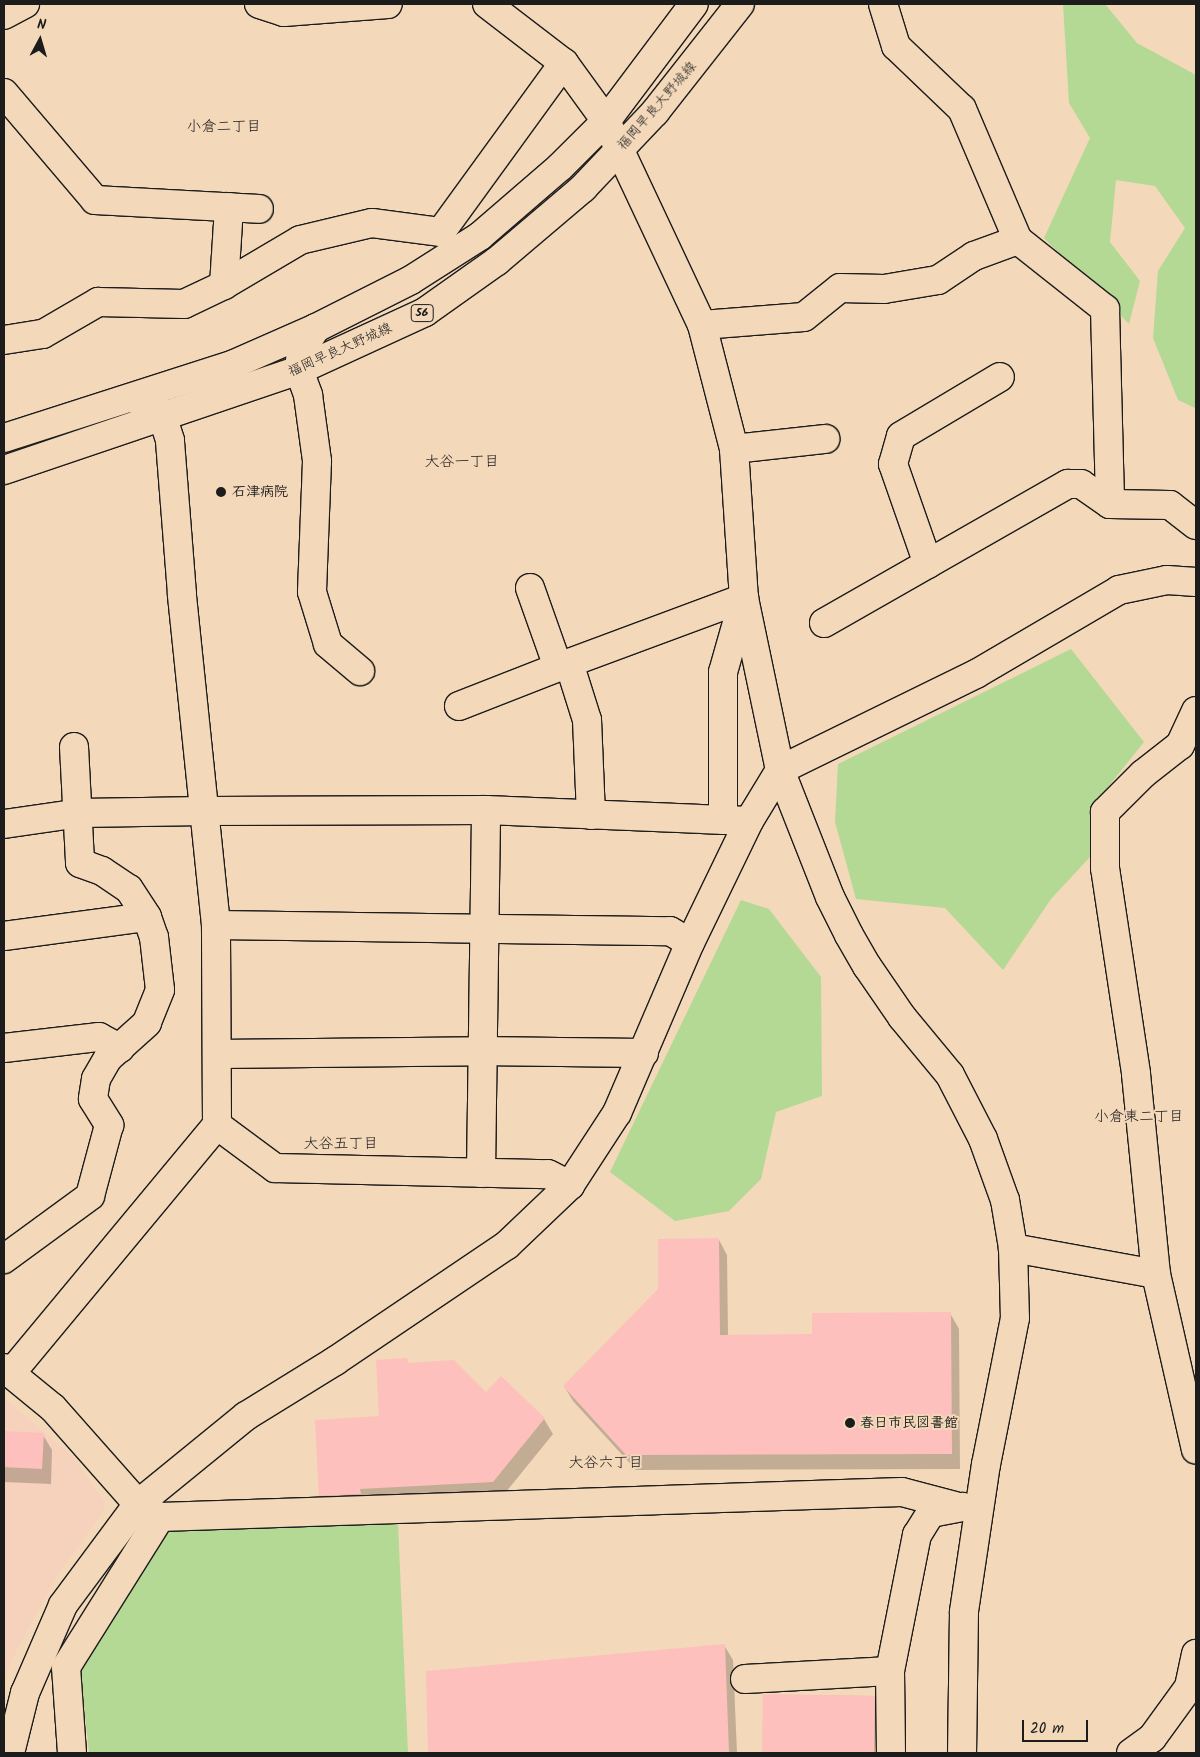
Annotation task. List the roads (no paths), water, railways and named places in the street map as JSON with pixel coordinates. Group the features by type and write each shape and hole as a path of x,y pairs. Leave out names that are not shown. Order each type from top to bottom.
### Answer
{"street":[{"path":"4,15 25,4"},
{"path":"259,4 284,12 388,4"},
{"path":"487,4 564,63 606,122 621,150 644,206 702,325 734,449 744,598 780,770 830,897 866,966 950,1076 983,1140 1005,1200 1013,1248 1015,1318 967,1507 962,1753"},
{"name":"福岡早良大野城線","path":"4,438 234,364 316,328 411,280 480,236 560,167 606,122 694,4"},
{"name":"福岡早良大野城線","path":"4,470 163,418 299,370 424,312 497,260 583,188 621,150 718,35 740,4"},
{"path":"883,4 896,46 962,109 1018,240 1105,309 1110,504"},
{"path":"4,340 43,334 98,302 184,304 224,285 300,240 372,223 442,232 564,63"},
{"path":"4,93 96,200 259,209"},
{"path":"224,285 229,207"},
{"path":"702,325 804,317 840,288 884,289 938,280 974,256 1018,240"},
{"path":"316,328 301,351 299,370 308,395 317,461 312,592 328,644 360,671"},
{"path":"234,364 284,360 299,370"},
{"path":"928,564 894,464 901,436 1000,377"},
{"path":"163,418 166,400 180,380"},
{"path":"93,409 140,404 154,407 163,418 170,440 182,594 216,925 217,1125 8,1371 53,1408 149,1511 902,1492 967,1507"},
{"path":"734,449 824,439"},
{"path":"4,461 53,454"},
{"path":"824,623 1068,484 1081,484 1110,504 1170,505 1196,525"},
{"path":"10,1753 25,1693 63,1605 149,1511 246,1416 336,1361 507,1245 570,1185 617,1113 690,943 736,820 780,770 976,674 1119,590 1167,580 1196,582"},
{"path":"530,588 587,720 591,815"},
{"path":"459,706 744,598"},
{"path":"736,820 722,672 744,598"},
{"path":"1196,711 1180,745 1143,774 1105,812 1105,868 1136,1074 1156,1274 1196,1450"},
{"path":"4,1259 90,1196 108,1125 93,1099 96,1078 108,1058 147,1023 160,990 154,937 147,917 129,889 102,872 80,863 80,813 74,747"},
{"path":"481,1173 486,810"},
{"path":"4,824 80,813 205,811 486,810 736,820"},
{"path":"4,936 147,917"},
{"path":"216,925 485,926 670,931 690,943"},
{"path":"4,1048 99,1037 120,1048"},
{"path":"216,1054 483,1051 644,1053"},
{"path":"217,1125 275,1168 548,1174 570,1185"},
{"path":"1013,1248 1156,1274"},
{"path":"891,1753 890,1671 917,1536 931,1514 967,1507"},
{"path":"72,1753 66,1667 149,1511"},
{"path":"1131,1753 1152,1738 1189,1687 1196,1654"},
{"path":"745,1679 890,1671"}],"place":[{"name":"石津病院","path":"221,492"},
{"name":"春日市民図書館","path":"850,1423"}],"district":[{"name":"小倉二丁目","path":"224,128"},
{"name":"大谷一丁目","path":"462,463"},
{"name":"小倉東二丁目","path":"1139,1118"},
{"name":"大谷五丁目","path":"341,1145"},
{"name":"大谷六丁目","path":"606,1464"}]}
